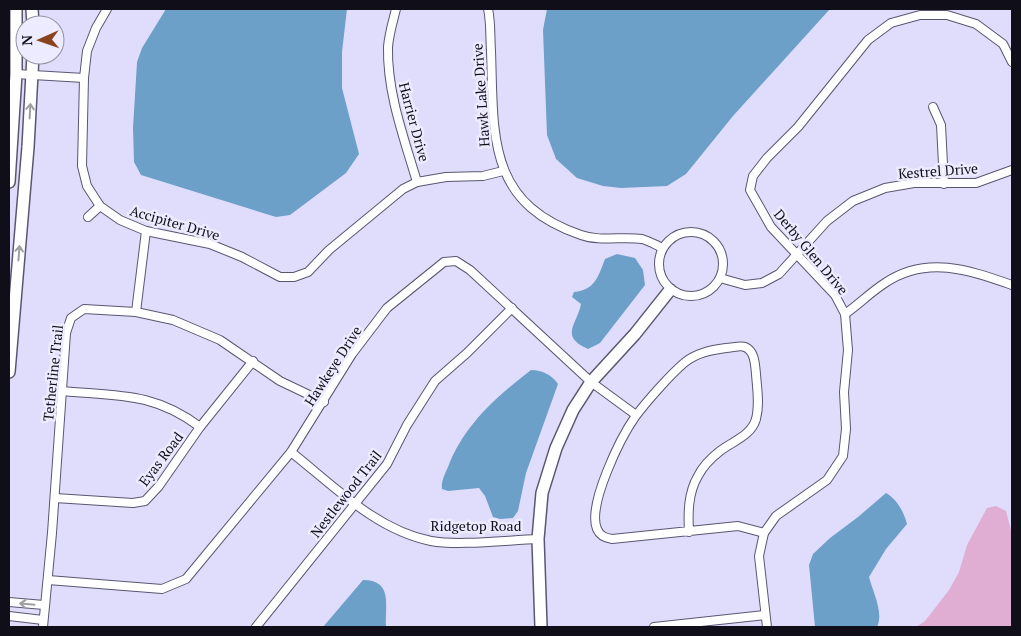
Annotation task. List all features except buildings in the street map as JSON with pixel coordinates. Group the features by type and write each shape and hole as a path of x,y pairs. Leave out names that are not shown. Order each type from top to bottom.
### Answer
{"main road":[{"path":"9,182 16,74 16,9"},
{"path":"9,372 32,65"},
{"path":"541,627 538,539 542,493 556,448 573,410 591,382 635,334 670,290"}],"street":[{"name":"Accipiter Drive","path":"107,9 96,28 87,51 84,78 82,166 87,186 100,206 120,220 146,231 210,244 242,257 280,277 294,277 308,272 336,244 403,189 417,182 483,176 503,171"},
{"name":"Harrier Drive","path":"396,9 388,44 388,71 391,92 417,182"},
{"name":"Hawk Lake Drive","path":"488,9 496,147 503,171 520,198 535,213 555,225 583,236 642,240 663,248"},
{"name":"Derby Glen Drive","path":"767,627 759,556 764,533 776,516 827,480 842,456 846,429 844,392 848,350 845,314 834,295 771,227 750,190 753,176 767,158 798,127 868,40 891,23 920,15 947,14 976,24 1003,44 1012,62"},
{"path":"16,74 84,78"},
{"path":"933,107 941,125 944,184"},
{"name":"Kestrel Drive","path":"720,278 745,284 762,282 779,274 827,221 854,201 885,188 914,183 976,183 1012,170"},
{"path":"88,217 100,206"},
{"path":"136,312 146,231"},
{"path":"686,233 700,234 708,238 714,242 719,252 722,265 720,278 713,288 692,296 670,290 660,273 660,257 663,248 675,236 686,233"},
{"name":"Hawkeye Drive","path":"48,580 162,589 186,579 291,452 324,402 352,354 387,308 444,262 456,261 470,270 591,382 636,416"},
{"path":"845,314 886,283 918,270 941,267 962,268 1012,285"},
{"name":"Tetherline Trail","path":"43,623 55,498 66,333 71,318 84,308 136,312 173,320 220,340 280,381 324,402"},
{"name":"Nestlewood Trail","path":"256,627 387,464 406,425 435,381 467,353 512,308"},
{"path":"689,532 688,510 697,477 708,462 722,449 748,433 756,421 759,406 755,360 746,347 711,350 697,355 684,363 636,416 619,444 606,474 595,521 597,530 603,537 612,539 689,532 738,526 764,533"},
{"name":"Eyas Road","path":"55,498 133,503 145,501 160,486 200,427 253,362"},
{"path":"62,392 133,397 160,403 180,412 200,427"},
{"name":"Ridgetop Road","path":"291,452 355,504 393,530 432,541 538,539"},
{"path":"9,602 44,605"},
{"path":"654,627 765,615"},
{"path":"9,616 43,623"}],"shaded area":[{"path":"996,506 1006,511 1012,534 1012,627 916,627 925,621 949,590 959,572 967,545 987,508"}],"water":[{"path":"166,9 347,9 342,52 342,88 359,154 346,173 290,215 276,217 141,175 134,162 133,128 137,62 142,48"},
{"path":"547,9 830,9 733,116 686,174 667,186 621,188 603,186 577,178 556,159 547,135 543,30"},
{"path":"617,254 635,258 643,270 645,285 600,343 588,349 579,344 572,335 581,304 572,297 574,292 587,289 595,282 605,259"},
{"path":"531,370 546,374 558,384 526,473 518,511 513,518 500,519 493,517 485,496 479,488 448,491 442,489 443,480 455,452 472,425 494,401"},
{"path":"886,493 900,506 907,524 886,549 869,577 879,609 877,627 815,627 809,565 813,554"},
{"path":"363,580 373,581 383,589 386,602 386,627 323,627"}]}
